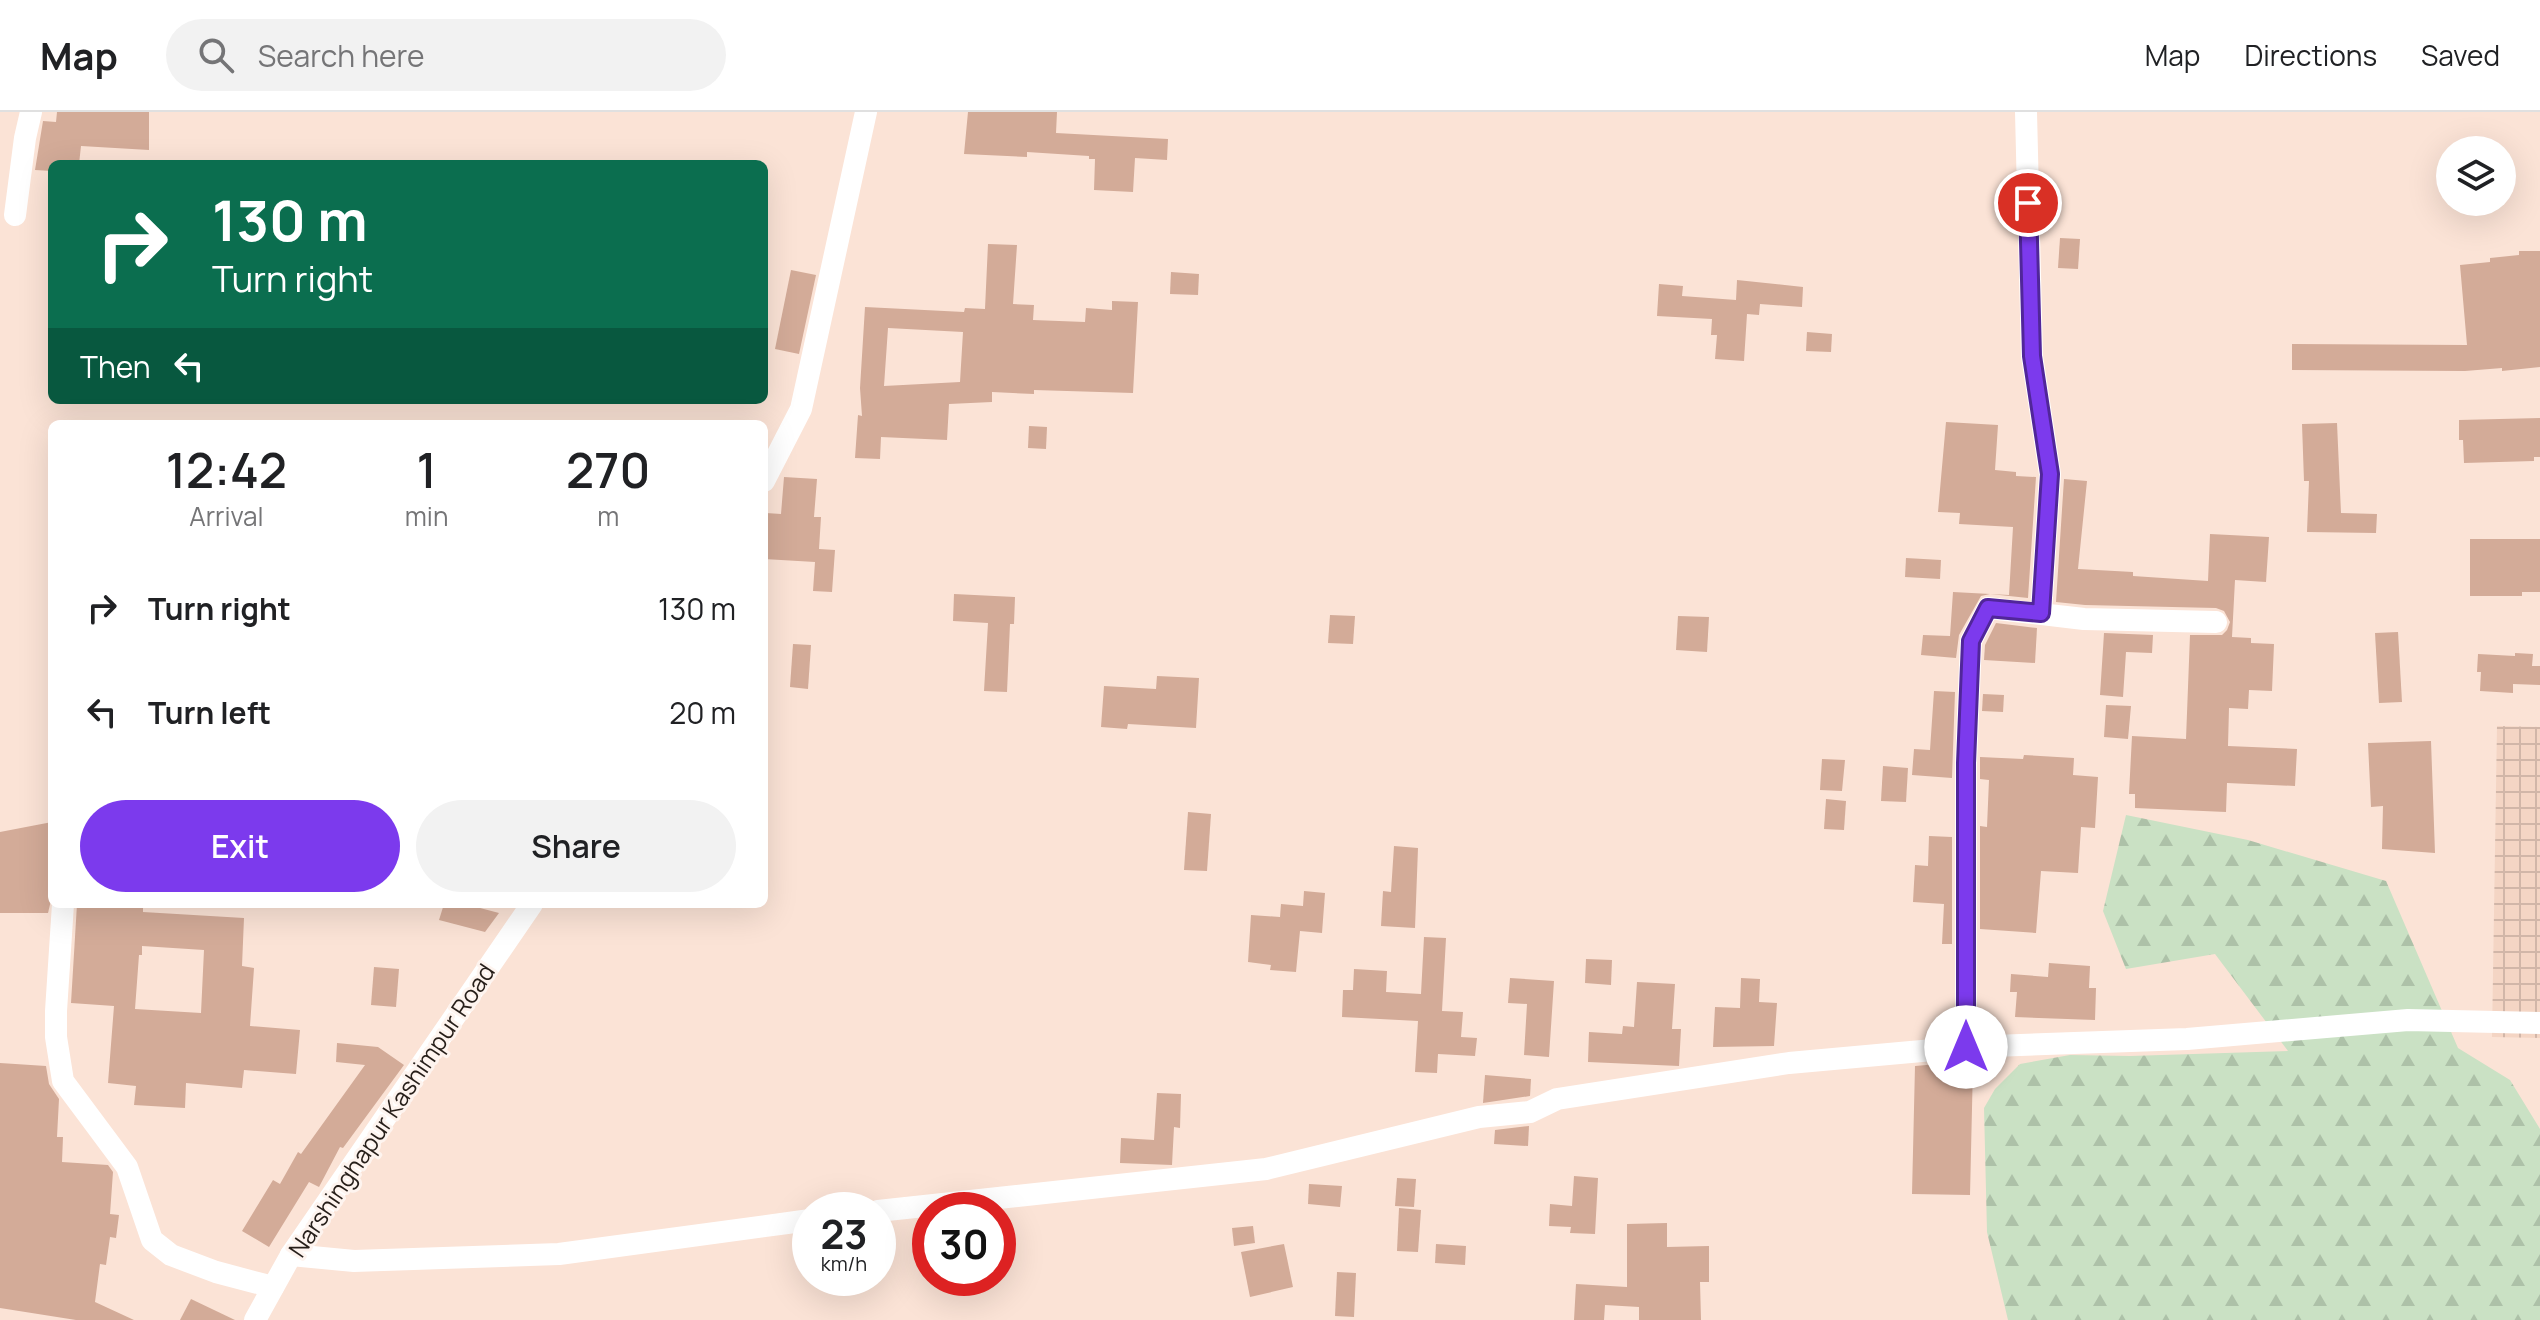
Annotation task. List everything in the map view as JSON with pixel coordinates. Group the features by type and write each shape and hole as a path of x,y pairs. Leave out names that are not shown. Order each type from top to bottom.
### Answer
{"street":[{"path":"15,215 31,112"},
{"path":"768,473 801,409 866,112"},
{"path":"2026,112 2032,356 2050,474 2041,613"},
{"path":"1966,1047 1966,763 1971,641 1988,608 2084,619 2216,622"},
{"path":"63,908 56,1037 63,1081 127,1167 152,1240 171,1255 216,1272 273,1287"},
{"name":"Narshinghapur Kashimpur Road","path":"255,1320 291,1255 529,908"},
{"path":"896,1209 1266,1169 1479,1117 1530,1112 1557,1099 1789,1063 1966,1047 2187,1039 2408,1020 2540,1023"},
{"path":"291,1255 354,1261 559,1254 792,1222"}],"shaded area":[{"path":"2497,726 2540,727 2540,1038 2492,1037"}],"green space":[{"path":"2126,815 2248,840 2386,881 2458,1048 2510,1080 2540,1129 2540,1320 2008,1320 1987,1232 1984,1108 1995,1089 2020,1064 2070,1055 2288,1051 2215,954 2126,969 2103,911"}],"building":[{"path":"57,112 149,112 149,150 81,146 79,160 48,160 48,171 35,170 43,121 56,122"},
{"path":"968,112 1057,112 1056,133 1168,139 1167,160 1135,158 1133,192 1094,190 1095,159 1089,159 1089,156 1027,152 1027,157 964,154"},
{"path":"2060,238 2080,239 2078,269 2058,268"},
{"path":"988,244 1017,245 1013,304 1034,305 1033,320 1085,322 1086,308 1112,310 1112,301 1138,302 1133,393 992,392 992,402 949,404 947,440 881,437 880,459 855,458 858,415 862,416 860,388 865,307 964,312 965,308 985,309","holes":["888,328 963,332 960,382 884,386"]},
{"path":"2519,251 2540,251 2540,367 2502,371 2502,368 2465,371 2292,370 2292,344 2467,345 2460,265 2490,262 2490,258 2519,255"},
{"path":"791,270 816,275 799,354 775,349"},
{"path":"1171,272 1199,274 1198,295 1170,294"},
{"path":"1737,280 1803,287 1802,307 1760,304 1759,315 1747,314 1744,361 1715,359 1717,335 1711,335 1712,319 1657,316 1659,284 1683,286 1682,296 1736,300"},
{"path":"1807,332 1832,334 1831,352 1806,351"},
{"path":"2540,418 2540,457 2534,457 2534,461 2464,463 2459,420"},
{"path":"1946,422 1998,425 1995,470 2036,477 2028,598 1981,596 1959,635 1956,658 1921,655 1923,635 1950,636 1953,592 2009,595 2013,527 1959,524 1960,513 1938,512"},
{"path":"2337,423 2341,513 2377,514 2376,533 2307,532 2309,481 2304,481 2302,424"},
{"path":"1029,426 1047,427 1046,449 1028,448"},
{"path":"784,477 817,479 814,517 821,517 819,549 835,550 832,592 813,591 815,562 768,559 768,513 781,514"},
{"path":"2064,479 2087,481 2078,569 2208,581 2210,534 2269,537 2266,582 2235,580 2232,637 2251,638 2251,643 2274,644 2272,691 2249,690 2248,709 2229,708 2228,746 2297,749 2295,786 2227,783 2226,812 2135,808 2135,794 2129,794 2132,736 2186,739 2190,635 2222,635 2230,622 2224,611 2216,608 2056,602"},
{"path":"2470,539 2540,539 2540,592 2522,592 2522,596 2470,596"},
{"path":"1906,558 1941,560 1940,579 1905,577"},
{"path":"954,594 1015,597 1014,624 1010,624 1007,692 984,691 988,623 953,621"},
{"path":"1330,615 1355,616 1353,644 1328,643"},
{"path":"1678,616 1709,617 1707,652 1676,650"},
{"path":"1996,623 2037,628 2035,663 1984,660 1985,645"},
{"path":"2398,632 2402,702 2379,703 2375,633"},
{"path":"2104,633 2153,635 2152,653 2126,652 2123,697 2100,695"},
{"path":"793,644 811,645 808,689 790,687"},
{"path":"2515,653 2533,654 2532,666 2540,666 2540,685 2513,684 2513,693 2480,691 2478,654 2515,656"},
{"path":"1157,676 1199,678 1196,728 1128,724 1127,729 1101,727 1104,686 1156,689"},
{"path":"1934,691 1955,692 1952,778 1912,775 1914,749 1930,750"},
{"path":"1983,694 2004,695 2003,712 1982,711"},
{"path":"2106,705 2131,706 2128,739 2104,737"},
{"path":"2431,741 2435,853 2382,849 2383,806 2371,807 2368,743"},
{"path":"2024,755 2074,758 2073,775 2098,777 2095,828 2081,827 2078,873 2041,871 2036,933 1980,929 1980,826 1987,827 1989,780 1980,779 1980,757 2023,759"},
{"path":"1822,759 1845,760 1842,791 1820,790"},
{"path":"1883,766 1908,768 1906,802 1881,801"},
{"path":"1826,799 1846,801 1844,830 1824,829"},
{"path":"1188,812 1211,814 1207,871 1184,870"},
{"path":"48,823 48,913 0,913 0,832"},
{"path":"1929,836 1952,837 1952,944 1942,944 1944,904 1913,902 1915,865 1928,866"},
{"path":"1394,846 1418,848 1415,928 1381,926 1383,891 1391,892"},
{"path":"1304,891 1325,893 1322,933 1300,931 1296,972 1270,970 1271,965 1248,962 1251,915 1280,917 1281,904 1303,906"},
{"path":"77,908 143,908 143,912 244,918 242,966 254,968 250,1026 300,1030 296,1074 244,1070 242,1088 186,1083 185,1108 134,1105 136,1086 108,1083 114,1006 71,1003","holes":["142,946 204,950 201,1013 135,1009"]},
{"path":"443,908 480,908 499,913 485,932 439,920"},
{"path":"1424,937 1446,938 1442,1011 1463,1012 1461,1037 1477,1038 1475,1056 1438,1054 1437,1073 1415,1072 1418,1021 1342,1017 1343,990 1353,990 1354,969 1387,971 1386,992 1421,994"},
{"path":"1586,959 1612,960 1611,985 1585,983"},
{"path":"2049,963 2090,966 2089,988 2096,988 2095,1020 2015,1017 2017,992 2010,992 2011,974 2048,977"},
{"path":"374,967 399,969 396,1007 371,1005"},
{"path":"1510,978 1554,981 1549,1057 1524,1055 1527,1004 1508,1003"},
{"path":"1741,978 1760,979 1759,1002 1777,1003 1774,1046 1713,1047 1715,1007 1740,1008"},
{"path":"1637,982 1675,984 1672,1029 1681,1029 1679,1066 1588,1062 1589,1032 1622,1034 1623,1026 1634,1027"},
{"path":"337,1043 378,1047 404,1065 343,1148 340,1147 319,1187 309,1182 269,1247 242,1231 273,1180 280,1184 298,1152 301,1154 365,1065 336,1062"},
{"path":"1961,1062 1960,1065 1973,1065 1970,1195 1912,1194 1915,1066"},
{"path":"0,1063 46,1066 49,1084 59,1099 57,1137 63,1137 62,1162 108,1165 113,1172 110,1214 119,1215 116,1238 110,1237 106,1265 100,1264 95,1302 134,1320 76,1320 0,1308"},
{"path":"1485,1075 1531,1079 1530,1096 1483,1103"},
{"path":"1157,1093 1181,1094 1180,1128 1174,1127 1172,1165 1120,1163 1121,1138 1154,1140"},
{"path":"1529,1126 1528,1146 1494,1144 1495,1130"},
{"path":"1574,1176 1598,1178 1595,1234 1570,1233 1571,1227 1549,1226 1550,1204 1572,1206"},
{"path":"1397,1178 1416,1179 1414,1207 1395,1206"},
{"path":"1309,1184 1342,1186 1340,1207 1308,1204"},
{"path":"1399,1208 1421,1210 1418,1252 1397,1251"},
{"path":"1667,1223 1667,1247 1709,1246 1709,1282 1700,1282 1701,1320 1639,1320 1639,1307 1605,1305 1604,1320 1574,1320 1576,1284 1627,1287 1627,1224"},
{"path":"1253,1226 1255,1243 1234,1246 1232,1228"},
{"path":"1284,1244 1293,1287 1250,1297 1241,1252"},
{"path":"1436,1244 1466,1246 1465,1265 1435,1263"},
{"path":"1337,1272 1356,1273 1354,1317 1335,1316"},
{"path":"191,1299 235,1320 180,1320"}],"route":[{"path":"1966,1047 1966,763 1971,641 1988,608 2041,613 2050,474 2032,356 2028,203"}]}
